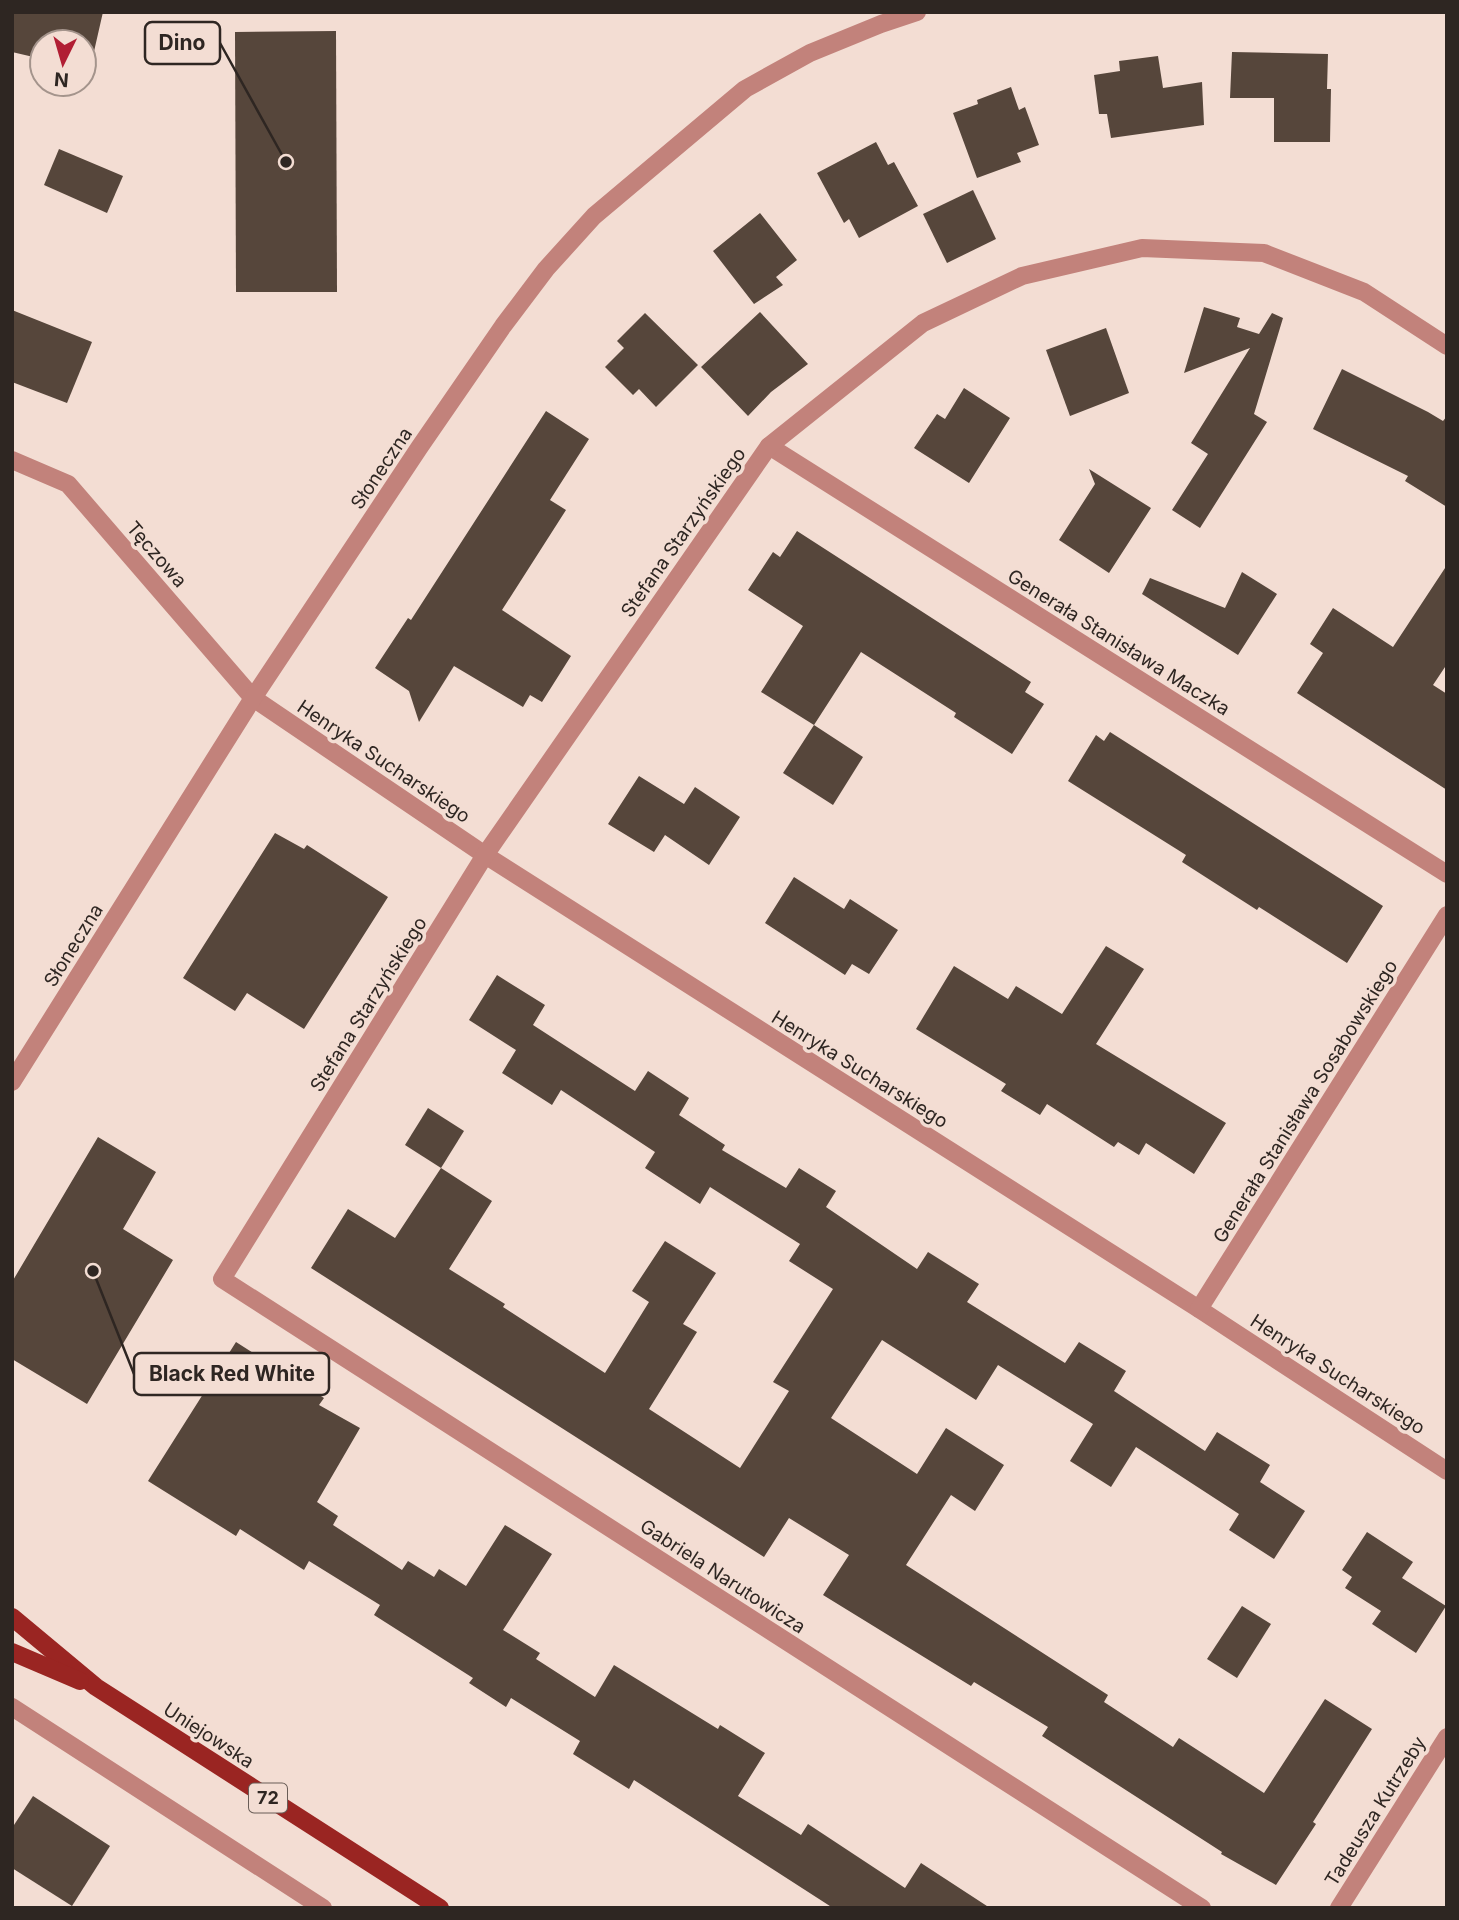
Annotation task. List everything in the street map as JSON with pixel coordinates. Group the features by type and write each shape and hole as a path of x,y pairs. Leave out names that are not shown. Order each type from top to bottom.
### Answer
{"main road":[{"name":"Uniejowska","path":"12,1617 96,1687 440,1908"},
{"name":"Uniejowska","path":"12,1652 96,1687"}],"street":[{"name":"Słoneczna","path":"12,1082 253,698 419,448 546,269 594,216 745,89 810,53 917,12"},
{"name":"Stefana Starzyńskiego","path":"222,1279 485,855 769,446 923,323 1023,276 1142,248 1264,253 1364,292 1447,346"},
{"name":"Generała Stanisława Maczka","path":"769,446 1447,874"},
{"name":"Tęczowa","path":"12,460 68,484 253,698"},
{"name":"Henryka Sucharskiego","path":"253,698 485,855 1199,1309 1447,1471"},
{"name":"Generała Stanisława Sosabowskiego","path":"1199,1309 1447,915"},
{"name":"Gabriela Narutowicza","path":"222,1279 1202,1908"},
{"path":"12,1707 323,1908"},
{"name":"Tadeusza Kutrzeby","path":"1339,1908 1447,1737"}],"building":[{"path":"12,12 103,12 98,34 98,28 28,28 28,56 12,52"},
{"path":"336,31 337,292 236,292 235,32"},
{"path":"1232,52 1328,54 1327,89 1331,89 1330,142 1274,142 1274,98 1230,98"},
{"path":"1158,56 1163,88 1202,82 1204,125 1111,138 1107,114 1099,114 1094,75 1120,71 1119,61"},
{"path":"1011,87 1019,110 1025,107 1039,145 1017,153 1021,162 977,178 953,113"},
{"path":"876,142 888,165 894,162 918,206 859,238 849,219 844,223 817,173"},
{"path":"59,149 123,176 107,213 44,185"},
{"path":"973,190 996,239 947,263 923,214"},
{"path":"760,213 797,260 776,277 783,285 754,304 713,251"},
{"path":"1204,307 1240,318 1237,327 1259,334 1272,313 1283,318 1254,414 1267,422 1200,528 1172,510 1208,454 1191,443 1250,348 1184,373"},
{"path":"12,310 92,342 67,403 12,382"},
{"path":"760,312 808,364 771,392 748,416 701,367"},
{"path":"645,313 698,365 656,407 639,389 633,395 605,367 624,348 617,341"},
{"path":"1106,328 1129,393 1070,416 1046,350"},
{"path":"1342,369 1443,421 1447,416 1447,507 1405,481 1408,476 1313,429"},
{"path":"964,388 1010,418 969,483 914,448 937,414 945,419"},
{"path":"546,411 589,439 550,500 566,510 502,610 571,656 542,702 530,695 523,707 454,666 419,722 409,691 375,668 408,618 411,620"},
{"path":"1089,469 1151,508 1109,573 1059,540 1095,484"},
{"path":"797,531 1031,682 1025,692 1044,704 1012,754 954,717 956,713 861,652 814,725 761,692 803,626 748,590 773,552 780,557"},
{"path":"1447,565 1447,664 1433,685 1447,694 1447,790 1297,693 1323,653 1310,644 1333,608 1393,647"},
{"path":"1242,572 1277,594 1238,655 1142,594 1150,578 1225,608"},
{"path":"814,725 863,757 833,805 783,773"},
{"path":"1110,732 1383,906 1347,963 1182,862 1186,855 1068,781 1096,735 1104,741"},
{"path":"639,776 684,804 695,787 740,817 709,865 665,835 654,852 608,824"},
{"path":"275,833 304,849 307,845 388,897 304,1029 247,993 235,1011 183,978"},
{"path":"794,877 844,909 850,899 898,930 869,974 852,964 845,975 765,923"},
{"path":"1106,946 1144,969 1096,1044 1226,1123 1194,1174 1146,1143 1139,1155 1118,1142 1114,1147 1047,1104 1040,1115 1001,1091 1006,1084 916,1029 954,966 1008,999 1016,986 1062,1014"},
{"path":"497,975 545,1005 533,1025 635,1091 648,1071 689,1098 679,1115 725,1145 722,1150 786,1188 799,1168 836,1191 826,1207 917,1269 928,1252 979,1284 967,1302 1065,1363 1079,1342 1126,1371 1114,1391 1205,1451 1217,1432 1270,1465 1260,1482 1305,1511 1274,1559 1229,1530 1239,1514 1136,1447 1111,1487 1070,1461 1093,1424 998,1365 976,1400 882,1340 831,1418 917,1474 946,1428 1004,1465 975,1511 951,1495 906,1565 1108,1695 1104,1702 1173,1747 1179,1738 1264,1793 1325,1699 1372,1729 1276,1885 1221,1854 1222,1852 1042,1736 1048,1727 974,1682 971,1686 823,1595 849,1555 789,1518 764,1557 311,1268 348,1209 395,1238 441,1168 492,1201 449,1269 605,1373 649,1302 632,1291 665,1241 716,1273 683,1324 697,1332 649,1409 740,1468 789,1391 773,1382 833,1289 789,1261 800,1244 710,1187 700,1204 645,1168 655,1152 561,1090 552,1105 502,1073 516,1050 469,1020"},
{"path":"428,1108 464,1131 441,1168 405,1145"},
{"path":"98,1137 156,1172 123,1229 173,1260 87,1404 12,1359 12,1282"},
{"path":"236,1342 324,1398 319,1405 360,1428 317,1502 338,1516 333,1525 402,1570 408,1561 434,1577 439,1569 466,1586 505,1525 552,1554 503,1630 540,1653 536,1659 595,1697 614,1665 718,1729 720,1725 765,1753 738,1796 801,1835 808,1824 905,1888 921,1863 990,1908 833,1908 634,1780 629,1789 573,1754 580,1741 511,1698 506,1707 469,1683 473,1678 374,1615 380,1605 309,1561 304,1570 240,1529 236,1536 148,1481"},
{"path":"1367,1532 1413,1562 1402,1578 1446,1606 1416,1653 1372,1624 1381,1611 1345,1588 1352,1577 1342,1570"},
{"path":"1242,1606 1271,1624 1237,1678 1207,1659"},
{"path":"33,1796 110,1846 72,1906 12,1868 12,1828"}],"place":[{"name":"Dino","path":"286,162"},
{"name":"Black Red White","path":"93,1271"}]}
